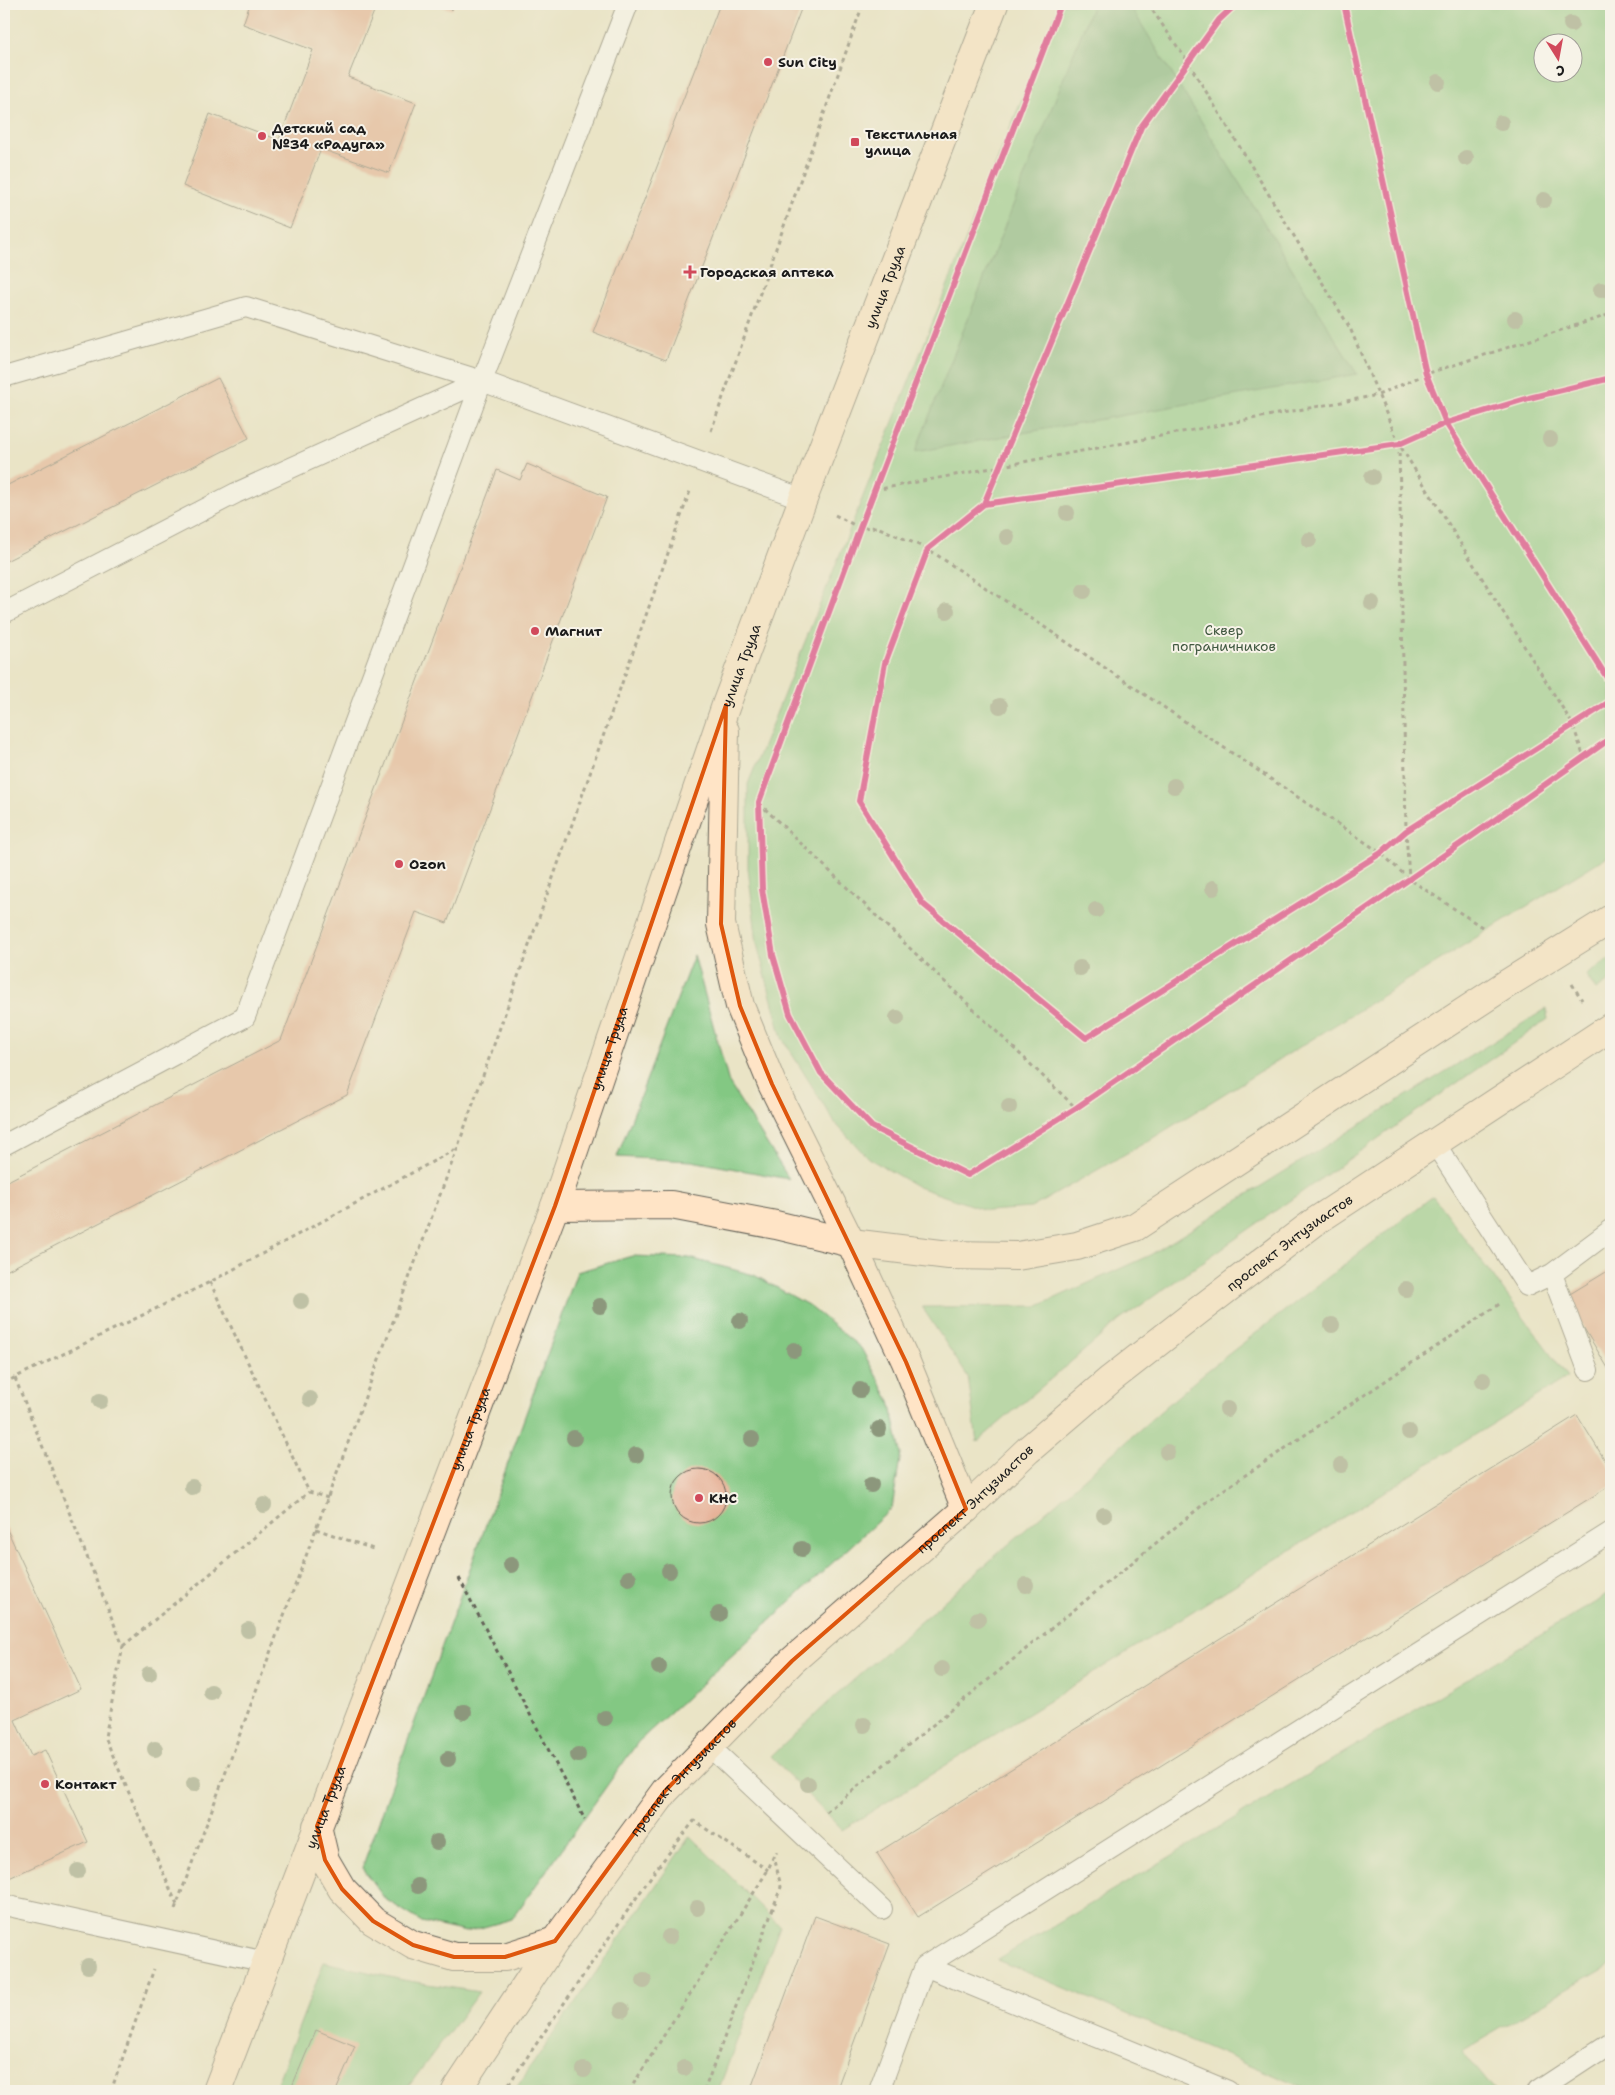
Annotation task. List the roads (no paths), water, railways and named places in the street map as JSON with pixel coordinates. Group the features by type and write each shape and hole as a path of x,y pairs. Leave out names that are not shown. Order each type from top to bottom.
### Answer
{"main road":[{"name":"улица Труда","path":"217,2091 555,1206 726,705 802,500 994,4"},
{"path":"726,705 721,924 740,1006 772,1084 851,1243 906,1362 966,1509"},
{"path":"555,1206 671,1205 776,1225 851,1243 949,1255 1017,1256 1077,1246 1135,1227 1505,985 1611,918"},
{"name":"проспект Энтузиастов","path":"456,2091 556,1941 665,1791 792,1661 966,1509 1028,1450 1126,1368 1316,1221 1611,1026"},
{"path":"317,1826 325,1860 342,1889 373,1921 413,1945 454,1957 505,1957 556,1941"}],"lane":[{"path":"4,1145 245,1017 482,381 628,4"},
{"path":"4,377 246,308 482,381 802,500"},
{"path":"4,614 236,493 482,381"},
{"path":"1434,1142 1527,1286 1552,1274 1611,1230"},
{"path":"1552,1274 1588,1370"},
{"path":"879,2091 924,1966 1611,1532"},
{"path":"710,1746 882,1909"},
{"path":"4,1905 165,1938 266,1962"},
{"path":"924,1966 1228,2091"},
{"path":"1538,2091 1611,2043"}],"place":[{"name":"Sun City","path":"768,62"},
{"name":"Детский сад №34 «Радуга»","path":"262,136"},
{"name":"Текстильная улица","path":"855,142"},
{"name":"Городская аптека","path":"690,272"},
{"name":"Магнит","path":"535,631"},
{"name":"Ozon","path":"399,864"},
{"name":"КНС","path":"699,1498"},
{"name":"Контакт","path":"45,1784"}],"park label":[{"name":"Сквер пограничников","path":"1224,638"}]}
